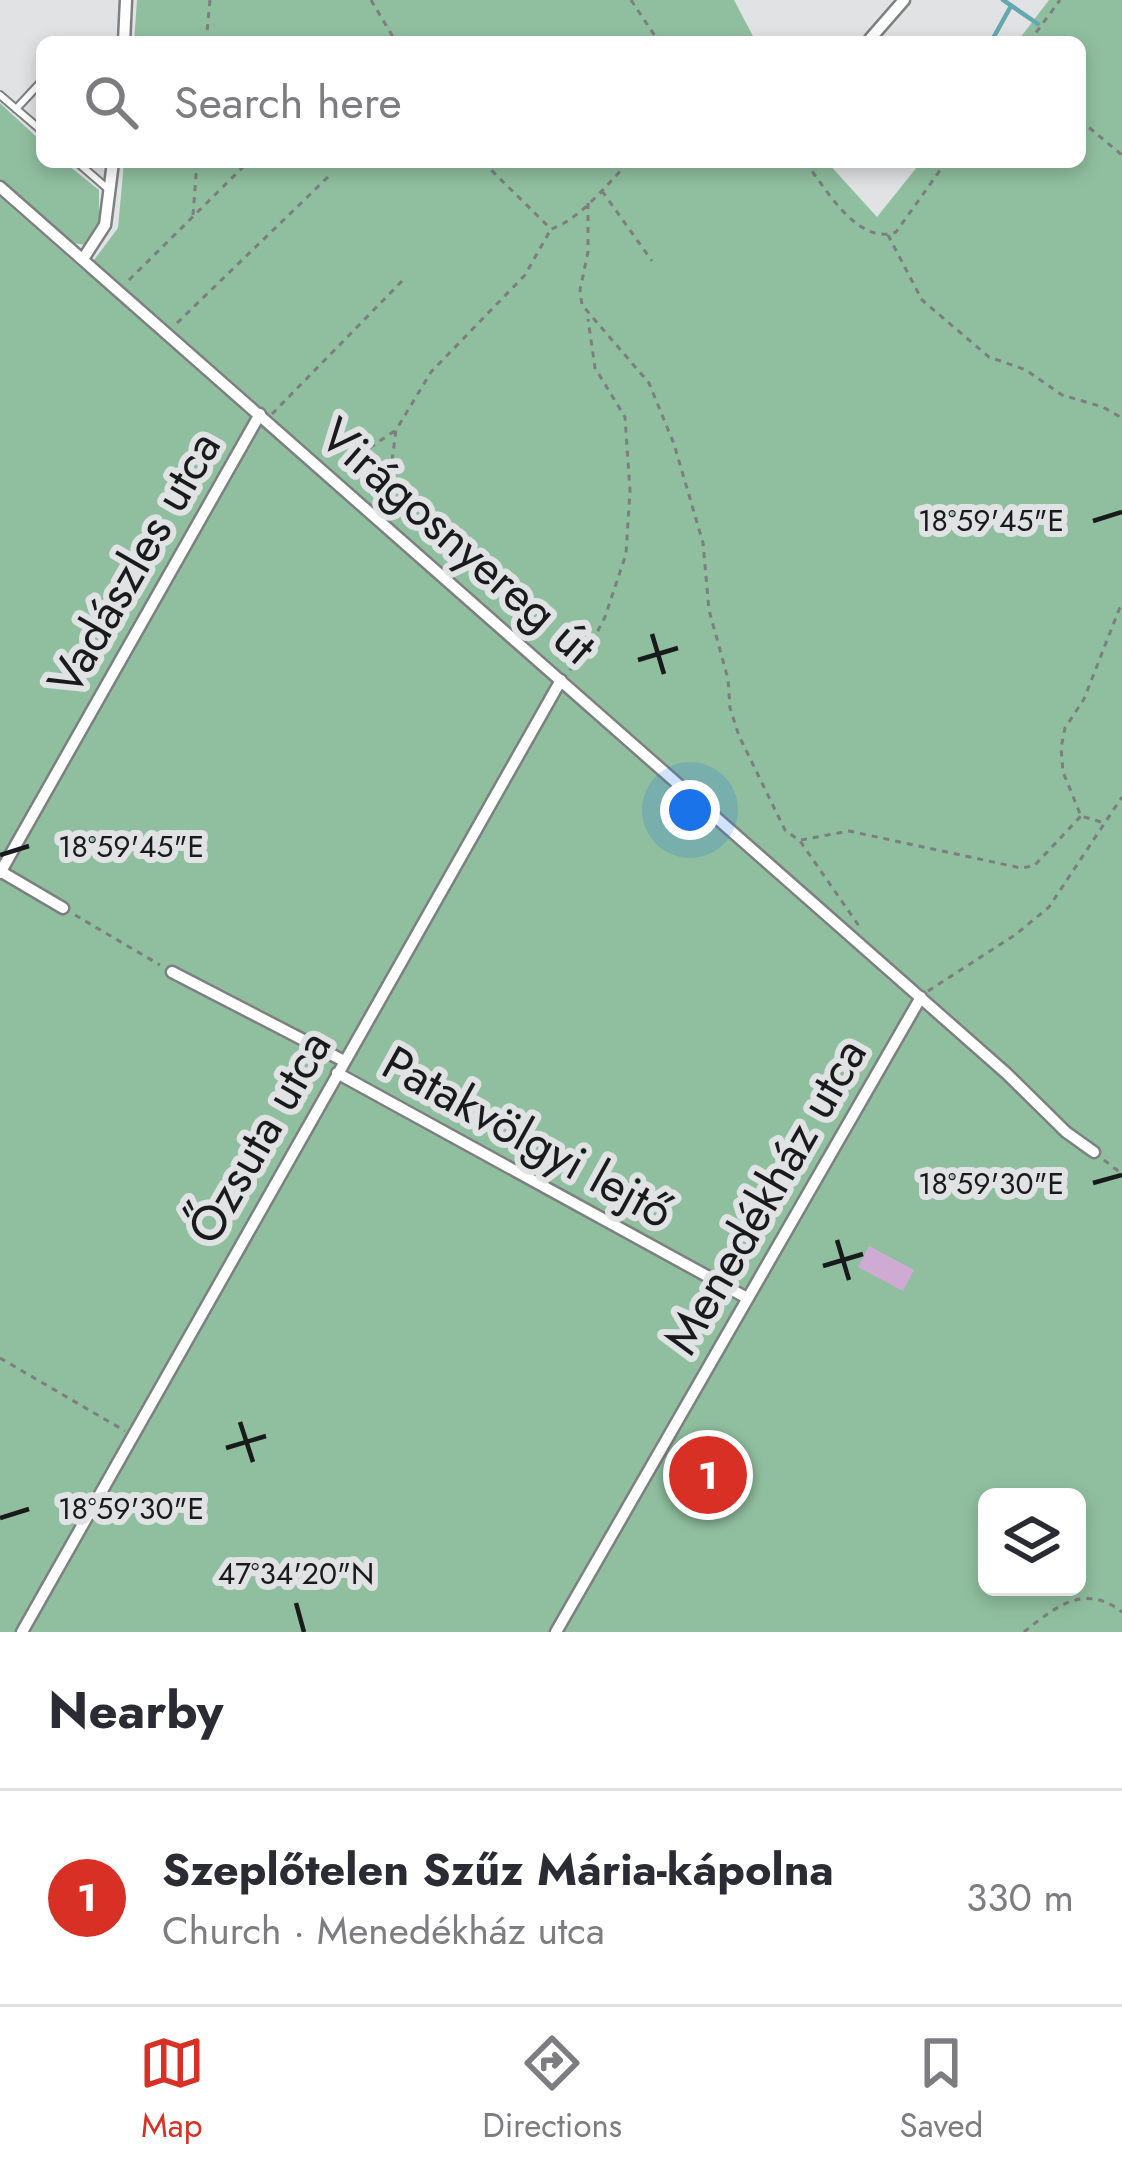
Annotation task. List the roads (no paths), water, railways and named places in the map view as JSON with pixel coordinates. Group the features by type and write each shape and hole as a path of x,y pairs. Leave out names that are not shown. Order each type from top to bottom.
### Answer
{"street":[{"path":"124,36 126,0"},
{"path":"873,36 904,0"},
{"path":"83,259 105,225 113,168"},
{"name":"Virágosnyereg út","path":"0,187 921,998"},
{"name":"Vadászles utca","path":"0,872 264,417"},
{"name":"Őzsuta utca","path":"22,1632 561,680"},
{"path":"0,872 64,908"},
{"name":"Patakvölgyi lejtő","path":"172,972 344,1060"},
{"path":"921,998 1066,1132 1094,1152"},
{"name":"Menedékház utca","path":"556,1632 921,998"},
{"name":"Patakvölgyi lejtő","path":"337,1073 747,1298"}],"lane":[{"path":"16,109 36,87"},
{"path":"0,94 36,126"},
{"path":"84,168 111,192"}],"waterway":[{"path":"1003,0 1038,24"},
{"path":"994,36 1011,6"}],"place":[{"name":"Szeplőtelen Szűz Mária-kápolna","path":"708,1475"}]}
